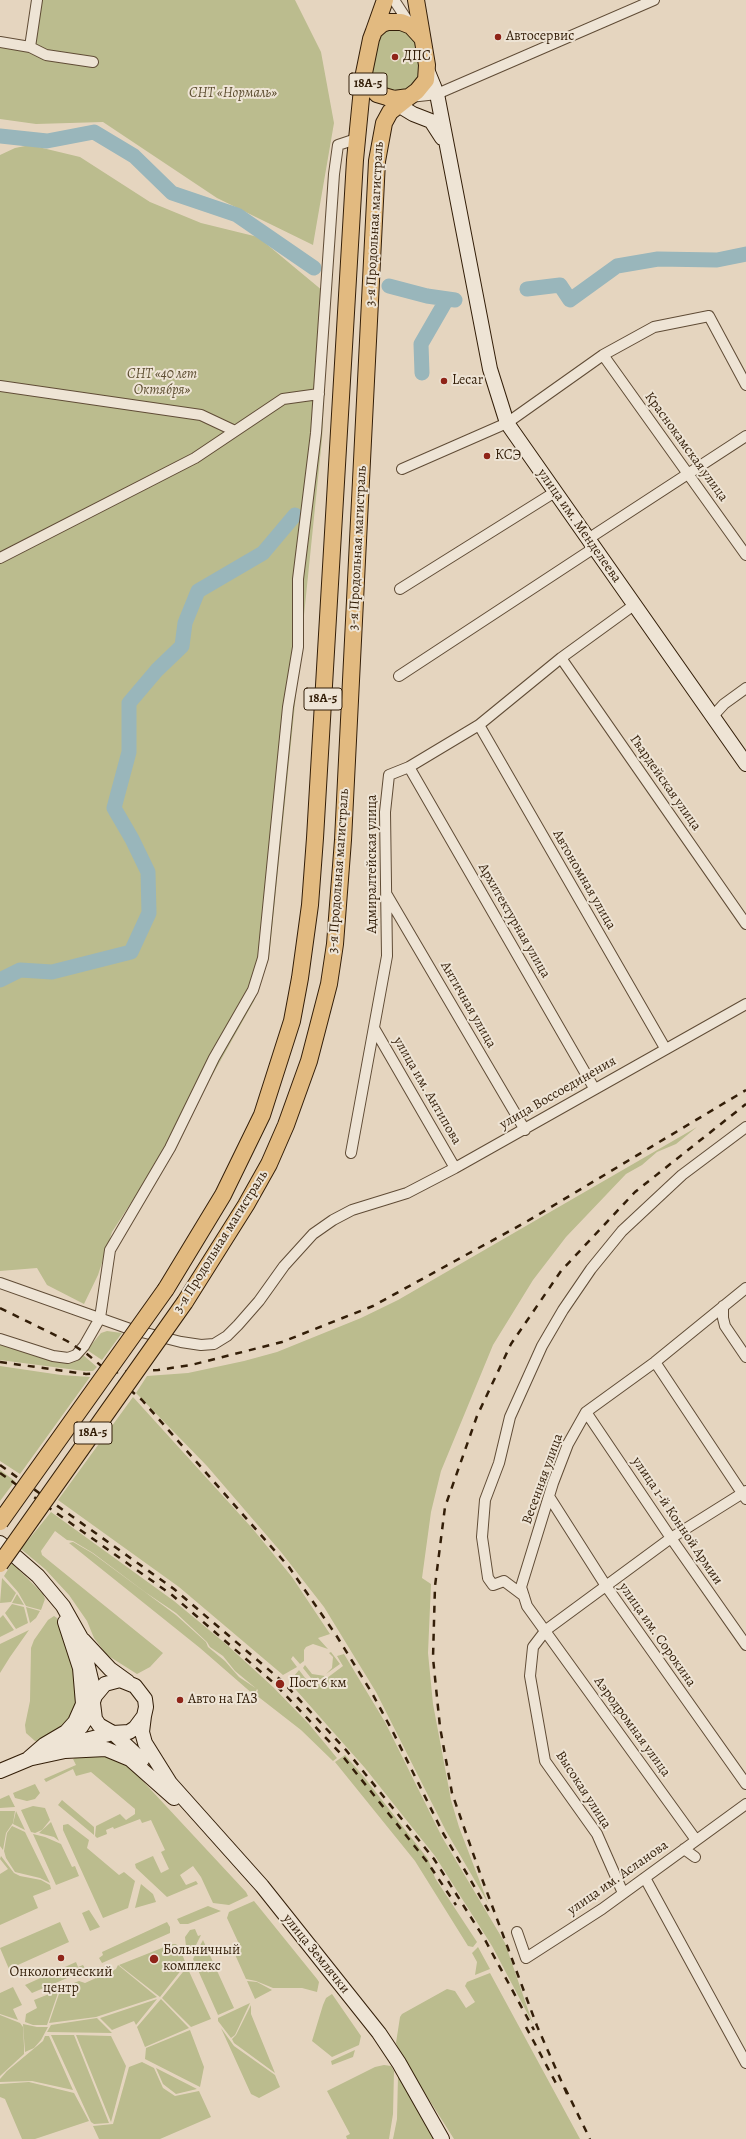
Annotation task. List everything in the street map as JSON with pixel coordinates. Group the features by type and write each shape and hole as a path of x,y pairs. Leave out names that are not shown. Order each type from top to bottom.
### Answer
{"highway":[{"name":"3-я Продольная магистраль","path":"0,1522 166,1289 223,1195 262,1115 292,1021 300,978 310,904 315,838 356,139 366,52 385,0"},
{"path":"416,0 417,32 428,72"},
{"path":"374,31 388,22 401,22 417,32"},
{"name":"3-я Продольная магистраль","path":"0,1564 185,1302 246,1205 283,1132 309,1062 329,984 336,936 343,840 377,161 384,124 390,112 397,100 422,85 428,72"},
{"name":"18А-5","path":"363,78 378,94 397,100"}],"main road":[{"name":"улица им. Менделеева","path":"428,72 437,94 490,369 506,423 746,764"},
{"path":"397,100 431,121 447,145"},
{"path":"0,1543 38,1576 63,1606 82,1638 110,1668 135,1686 145,1699 144,1716 136,1728 121,1734 114,1733 62,1745 0,1771"},
{"path":"28,1759 44,1746 66,1732 75,1722 83,1704 80,1668 64,1619 63,1606"},
{"path":"82,1638 94,1699 95,1719 100,1725 114,1733"},
{"path":"62,1745 81,1727 88,1716 94,1699 105,1684 120,1680 128,1682"},
{"name":"улица Землячки","path":"144,1716 142,1732 145,1743 170,1783 262,1886 379,2033 399,2063 442,2139"},
{"name":"улица Землячки","path":"114,1733 155,1772 170,1783"},
{"path":"28,1759 65,1751 106,1749 130,1759 184,1807 200,1816"}],"street":[{"path":"30,46 37,0"},
{"path":"394,0 417,32"},
{"path":"397,100 437,94 654,0"},
{"path":"0,42 30,46 46,54 93,62"},
{"path":"0,1339 53,1356 68,1358 76,1355 84,1346 100,1318 107,1260 110,1250 170,1148 214,1058 254,990 263,958 288,707 298,647 298,579 319,394 331,206 338,145 356,139"},
{"path":"402,469 506,423 603,355 654,327 709,316 746,385"},
{"name":"Краснокамская улица","path":"603,355 746,555"},
{"path":"0,386 201,415 235,431"},
{"path":"0,558 190,461 283,400 319,394"},
{"path":"399,676 591,544 688,473 746,436"},
{"path":"400,589 555,492"},
{"name":"Адмиралтейская улица","path":"351,1153 387,956 385,812 389,775 409,767 479,726 561,658 634,605"},
{"name":"Гвардейская улица","path":"561,658 746,924"},
{"path":"713,716 724,704 746,688"},
{"name":"Автономная улица","path":"479,726 666,1048"},
{"name":"Архитектурная улица","path":"409,767 594,1088"},
{"name":"Античная улица","path":"387,895 525,1130"},
{"name":"улица Воссоединения","path":"0,1283 100,1318 181,1342 201,1345 214,1344 227,1336 238,1325 259,1301 284,1266 313,1234 332,1220 352,1210 382,1202 407,1193 455,1168 525,1130 594,1088 746,1004"},
{"name":"улица им. Антипова","path":"374,1028 455,1168"},
{"path":"524,1596 504,1580 493,1585 488,1578 482,1537 485,1500 499,1463 510,1416 542,1346 563,1310 591,1269 622,1231 682,1175 746,1126"},
{"name":"Весенняя улица","path":"546,1630 527,1606 521,1587 550,1498 553,1483 568,1444 586,1412 655,1362 746,1288"},
{"path":"723,1306 723,1318 726,1326 746,1357"},
{"path":"655,1362 745,1494"},
{"name":"улица 1-й Конной Армии","path":"586,1412 670,1538 746,1645"},
{"name":"Высокая улица","path":"623,1893 597,1834 545,1761 530,1676 533,1647 546,1630 670,1538 745,1494"},
{"name":"улица им. Сорокина","path":"550,1498 606,1586 746,1784"},
{"name":"Аэродромная улица","path":"546,1630 696,1840"},
{"name":"улица им. Асланова","path":"517,1932 526,1958 602,1909 746,1804"},
{"path":"684,1849 695,1857"},
{"path":"646,1878 746,2063"}],"green space":[{"name":"СНТ «Нормаль»","path":"40,0 295,0 321,52 334,123 313,245 217,198 103,122 36,124 0,119 0,44 25,48"},
{"path":"398,23 414,38 420,58 422,76 405,92 382,90 370,75 370,58 383,29"},
{"name":"СНТ «40 лет Октября»","path":"30,145 80,157 150,202 201,223 258,237 329,296 322,439 269,958 254,1001 204,1090 112,1232 98,1275 84,1304 47,1285 37,1268 0,1271 0,155 15,148"},
{"path":"697,1127 676,1144 657,1152 642,1165 626,1174 566,1237 533,1280 493,1345 441,1471 431,1512 422,1578 431,1584 428,1653 433,1704 451,1800 459,1827 488,1903 446,1831 376,1692 324,1607 281,1552 207,1466 136,1393 147,1376 188,1373 244,1361 277,1352 361,1318 398,1300"},
{"path":"107,1331 122,1333 102,1360 87,1350 101,1333"},
{"path":"0,1342 77,1360 83,1355 97,1367 93,1371 84,1371 0,1360"},
{"path":"0,1366 61,1375 90,1377 20,1474 0,1461"},
{"path":"133,1397 252,1528 292,1577 330,1634 318,1638 328,1649 313,1644 306,1647 304,1650 304,1661 300,1664 293,1656 291,1659 297,1667 283,1675 179,1587 58,1500"},
{"path":"0,1470 15,1481 0,1501"},
{"path":"51,1512 174,1601 226,1644 273,1687 308,1723 337,1758 333,1761 301,1730 256,1695 258,1690 235,1671 223,1656 210,1647 207,1642 176,1613 93,1553 73,1541 67,1540 55,1531 41,1551 42,1555 163,1653 150,1667 137,1674 107,1655 94,1638 87,1621 69,1595 45,1569 21,1549"},
{"path":"73,1542 92,1553 176,1615 206,1642 208,1647 225,1661 239,1677 257,1689 254,1695 200,1648 69,1543"},
{"path":"12,1563 43,1594 45,1599 41,1610 26,1606 18,1592 4,1576"},
{"path":"2,1578 16,1593 11,1602 0,1603"},
{"path":"17,1594 21,1600 24,1605 12,1603"},
{"path":"12,1604 24,1607 28,1623 16,1629 5,1613"},
{"path":"26,1607 40,1611 36,1618 30,1623"},
{"path":"3,1615 14,1630 0,1637 0,1618"},
{"path":"54,1616 57,1618 66,1639 79,1695 71,1722 41,1741 35,1741 26,1733 25,1725 30,1701 31,1648 34,1640 48,1620"},
{"path":"29,1630 10,1657 0,1673 0,1644"},
{"path":"331,1652 340,1664 326,1674 332,1668 333,1657 329,1653"},
{"path":"344,1654 385,1722 442,1837 505,1943 533,2024 492,1946 435,1856 365,1768 289,1682 299,1670 312,1687 315,1687 343,1666 337,1656"},
{"path":"305,1665 312,1674 325,1676 315,1683 303,1668"},
{"path":"96,1753 126,1763 246,1892 248,1896 229,1905 213,1903 201,1877 193,1866 180,1875 186,1885 196,1881 198,1884 167,1897 136,1868 135,1864 153,1856 161,1873 169,1869 161,1852 165,1850 151,1820 142,1823 140,1819 114,1829 113,1827 106,1830 107,1834 97,1838 95,1836 96,1826 120,1814 126,1820 135,1814 135,1809 91,1772 76,1776 73,1769 46,1782 44,1779 76,1765 73,1759 85,1754"},
{"path":"345,1755 428,1859 435,1878 477,1942 473,1947 468,1946 415,1861 335,1762"},
{"path":"35,1784 40,1793 35,1799 27,1801 15,1798 13,1793"},
{"path":"9,1795 15,1807 0,1808 0,1799"},
{"path":"62,1800 94,1827 94,1835 58,1805"},
{"path":"33,1806 45,1808 50,1820 42,1830 35,1833 31,1832 21,1810"},
{"path":"0,1811 15,1811 13,1823 6,1833 3,1850 0,1846"},
{"path":"16,1811 25,1830 13,1824"},
{"path":"51,1822 59,1841 54,1837 39,1833"},
{"path":"68,1824 89,1840 87,1848 119,1875 124,1872 135,1881 128,1908 103,1918 63,1830 63,1825"},
{"path":"12,1826 25,1832 50,1883 40,1878 15,1872 6,1858 4,1851 7,1833"},
{"path":"33,1834 45,1837 61,1844 72,1867 75,1866 79,1876 56,1885"},
{"path":"1,1856 14,1873 20,1876 41,1880 50,1885 51,1889 33,1896 38,1908 0,1925 0,1874 8,1869 0,1859"},
{"path":"141,1884 153,1894 156,1902 135,1908"},
{"path":"254,1901 317,1979 319,1982 317,1992 302,1988 273,1988 256,1981 246,1979 233,1950 240,1946 227,1918 229,1912"},
{"path":"208,1906 221,1911 188,1924 180,1924 177,1919"},
{"path":"89,1910 100,1927 90,1931 82,1913"},
{"path":"60,1922 69,1942 9,1969 0,1948"},
{"path":"167,1922 170,1927 170,1933 102,1963 99,1958 103,1955 102,1952"},
{"path":"195,1929 198,1936 201,1935 191,1955 186,1946 185,1937 190,1930"},
{"path":"203,1940 234,2008 218,2015 193,1959"},
{"path":"172,1944 176,1944 180,1949 186,1964 160,1997 119,1965"},
{"path":"478,1947 490,1969 475,1975 477,1962 472,1953"},
{"path":"76,1962 78,1967 83,1965 86,1970 32,1993 25,1985"},
{"path":"118,1965 157,1997 96,2017 49,2023 61,1988 79,1981 85,1983 116,1969"},
{"path":"187,1967 211,2019 191,2027 162,1998"},
{"path":"490,1973 580,2139 454,2139 402,2057 396,2043 400,2017 402,2014 447,1989 455,1991 466,2008 475,2002 465,1986 467,1982"},
{"path":"247,1981 257,1982 272,1990 255,1999"},
{"path":"13,1987 22,2005 13,2009 18,2020 0,2014 0,1993"},
{"path":"59,1990 47,2025 33,2025 25,2022 26,2014 37,2008 34,2000"},
{"path":"332,1994 361,2036 359,2045 332,2057 312,2041 323,2005 326,1998"},
{"path":"157,1999 136,2025 134,2021 112,2030 100,2018"},
{"path":"161,1999 189,2028 145,2047 137,2027"},
{"path":"250,2003 235,2035 231,2038 218,2021 218,2018"},
{"path":"251,2005 251,2014 275,2073 234,2043 232,2039 236,2035"},
{"path":"0,2015 20,2023 23,2027 24,2054 0,2076"},
{"path":"97,2018 112,2033 47,2032 51,2025"},
{"path":"23,2024 37,2027 48,2027 41,2040 34,2048 25,2052"},
{"path":"221,2028 234,2046 275,2075 280,2087 259,2098 251,2094"},
{"path":"190,2030 204,2067 200,2087 145,2059 146,2048"},
{"path":"51,2035 74,2035 109,2123 94,2124 91,2122"},
{"path":"76,2035 111,2036 126,2066 111,2122"},
{"path":"45,2036 49,2036 73,2090 32,2081 0,2082 0,2079 7,2071 43,2041"},
{"path":"355,2050 353,2057 332,2065 331,2061"},
{"path":"142,2062 154,2068 163,2088 175,2096 199,2091 211,2117 160,2139 99,2139 93,2126 113,2124 129,2067"},
{"path":"384,2065 391,2066 394,2071 393,2114 389,2139 347,2139 346,2136 350,2134 327,2091 375,2067"},
{"path":"156,2068 197,2089 176,2094 163,2084"},
{"path":"398,2076 437,2139 393,2139 397,2119"},
{"path":"29,2082 74,2093 89,2121 35,2139 22,2139 5,2099 0,2097 0,2084"}],"waterway":[{"path":"0,136 47,141 94,132 134,156 172,193 237,215 314,268"},
{"path":"527,289 560,285 570,300 617,266 658,259 717,260 746,254"},
{"path":"389,286 427,296 455,300"},
{"path":"422,373 421,344 447,299"},
{"path":"0,980 20,970 52,972 131,952 149,913 148,872 132,839 114,808 129,752 129,703 157,670 182,646 185,623 198,591 263,553 295,515"}],"railway":[{"path":"0,1362 86,1374 158,1370 191,1365 282,1342 373,1306 526,1222 746,1090"},
{"path":"567,2094 537,2026 481,1876 452,1793 440,1727 433,1658 435,1586 445,1507 477,1416 511,1344 561,1271 635,1192 746,1104"},
{"path":"0,1308 67,1341 87,1354 142,1400 289,1567 336,1635 372,1693 443,1833 491,1915"},
{"path":"0,1465 174,1589 282,1681 346,1750 434,1859 484,1938 534,2030"},
{"path":"0,1473 172,1595 275,1684 341,1754 428,1863 456,1905"},
{"path":"526,2027 558,2087"},
{"path":"565,2088 590,2139"}],"place":[{"name":"Автосервис","path":"498,37"},
{"name":"ДПС","path":"395,57"},
{"name":"Lecar","path":"444,381"},
{"name":"КСЭ","path":"487,456"},
{"name":"Пост 6 км","path":"280,1684"},
{"name":"Авто на ГАЗ","path":"180,1700"},
{"name":"Онкологический центр","path":"61,1958"},
{"name":"Больничный комплекс","path":"154,1959"}]}
